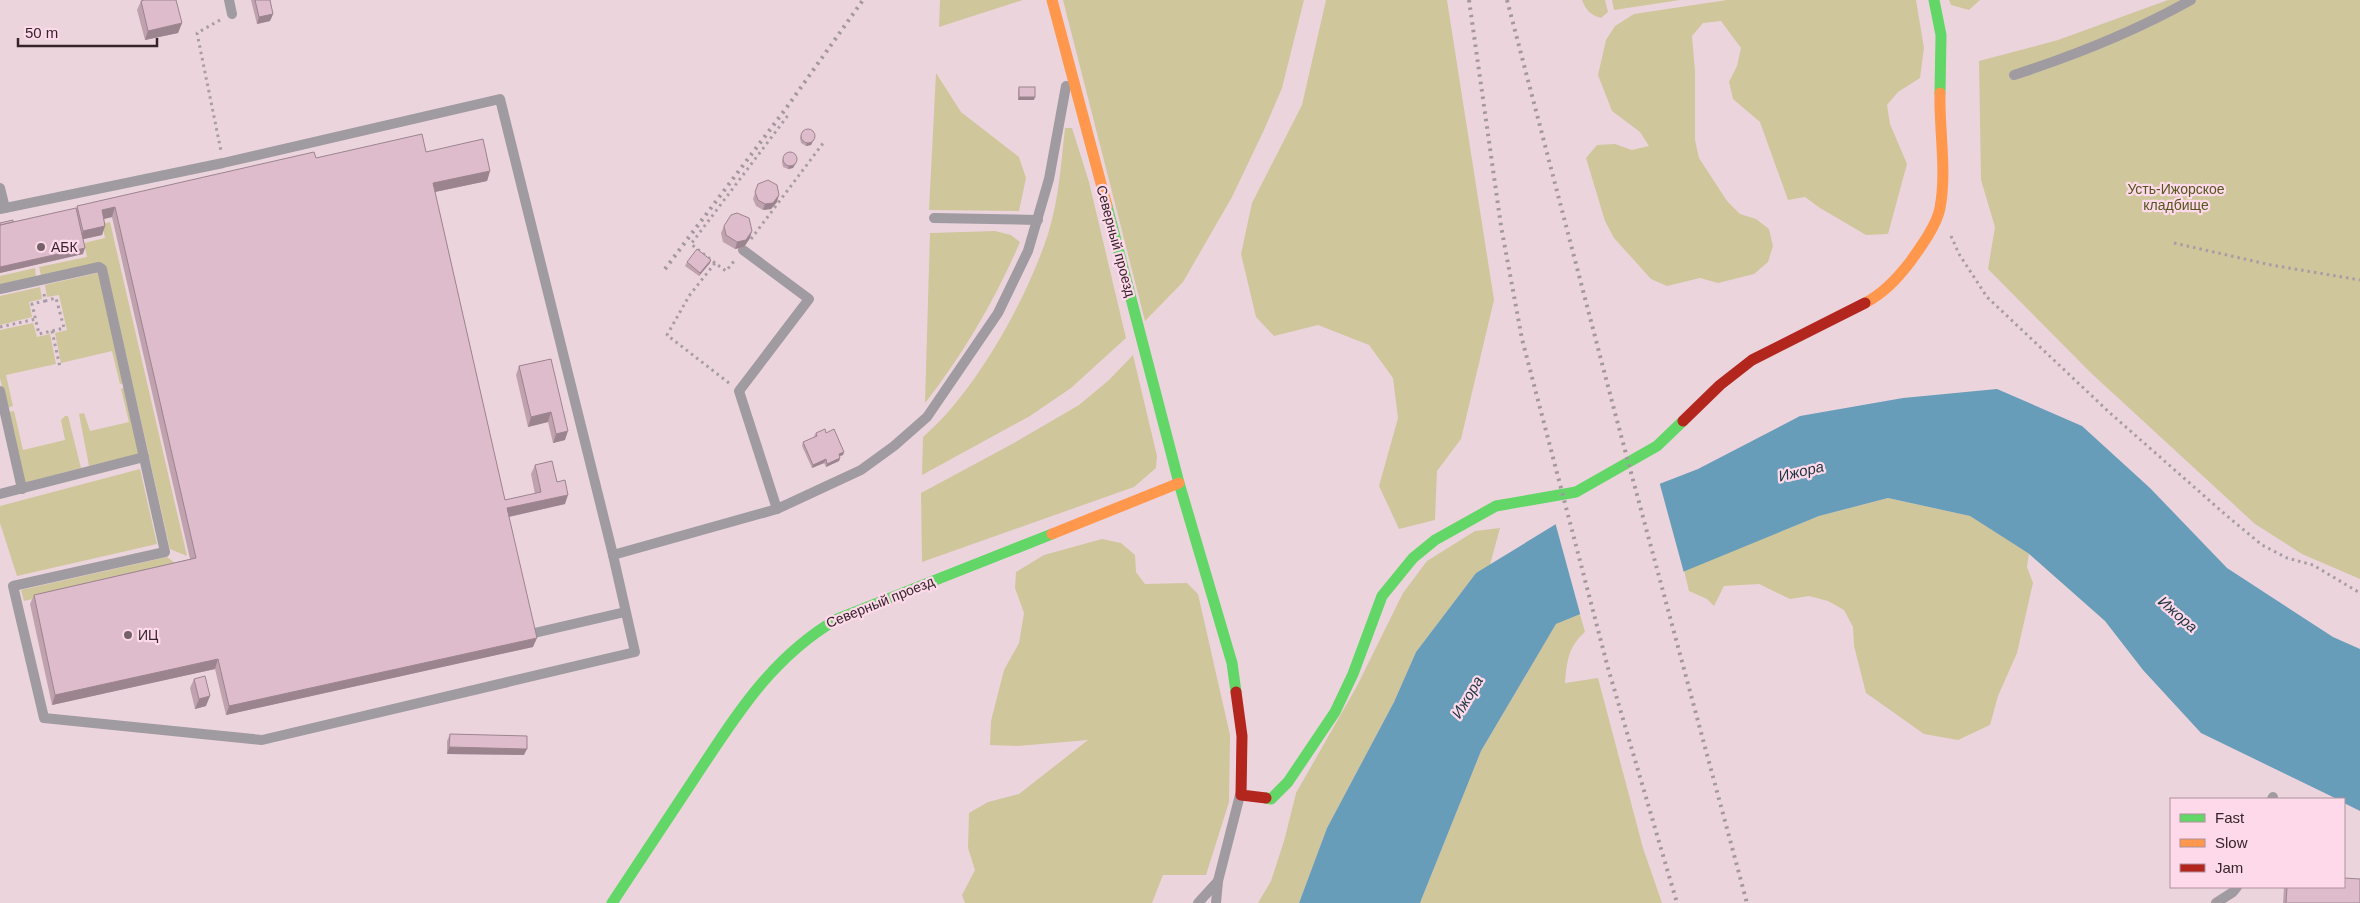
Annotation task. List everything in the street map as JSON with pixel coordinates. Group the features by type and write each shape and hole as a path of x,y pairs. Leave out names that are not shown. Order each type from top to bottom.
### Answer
{"street":[{"name":"Северный проезд","path":"1052,0 1179,483 1232,663 1242,736 1240,794"},
{"path":"1240,794 1271,799 1288,782 1335,712 1353,674 1382,596 1413,558 1435,540 1462,522 1496,506 1576,492 1657,446 1720,385 1752,360 1877,297 1897,279 1923,244 1940,210 1942,185 1939,112 1941,35 1934,0"},
{"name":"Северный проезд","path":"612,903 716,746 773,667 795,645 814,630 837,618 1179,483"}],"lane":[{"path":"229,0 232,14"},
{"path":"2014,75 2070,58 2116,39 2191,0"},
{"path":"613,556 777,509 861,470 894,446 927,417 998,313 1028,251 1049,179 1069,68"},
{"path":"0,188 2,209 223,163 497,98 500,100 635,652 262,740 44,718 14,586 165,552 102,269 99,267 0,289"},
{"path":"934,218 1038,220"},
{"path":"743,250 809,300 739,391 777,509"},
{"path":"0,391 22,489"},
{"path":"0,494 144,457"},
{"path":"530,634 625,612"},
{"path":"1216,903 1218,881 1240,794"},
{"path":"1198,903 1218,881"},
{"path":"2216,903 2236,888"}],"path":[{"path":"223,163 197,33 232,14"},
{"path":"715,263 691,244 788,114"},
{"path":"1940,210 1959,254 1986,297 2110,413 2262,545 2287,558 2313,565 2360,593"},
{"path":"2174,243 2271,265 2360,280"},
{"path":"40,280 45,301"},
{"path":"56,298 64,328 39,334 36,319 32,304 56,298"},
{"path":"0,327 36,319"},
{"path":"52,331 60,367"},
{"path":"666,335 739,391"}],"green space":[{"path":"940,0 1023,0 939,27"},
{"path":"1063,0 1304,0 1282,88 1232,197 1183,282 1145,321"},
{"path":"1326,0 1447,0 1494,300 1461,439 1437,471 1435,520 1399,529 1379,486 1398,418 1393,378 1369,345 1318,325 1274,336 1256,317 1241,254 1252,203 1302,105"},
{"path":"1582,0 1605,0 1608,12 1601,18 1591,14"},
{"path":"1612,0 1680,0 1614,10"},
{"path":"1727,0 1916,0 1924,48 1920,78 1898,92 1887,105 1890,124 1907,164 1888,234 1866,235 1805,197 1788,200 1760,122 1733,99 1729,82 1737,66 1741,48 1721,21 1703,23 1692,36 1695,71 1695,140 1699,158 1727,201 1740,214 1756,219 1769,229 1773,246 1768,262 1754,274 1718,283 1700,278 1667,286 1651,279 1614,238 1605,221 1586,158 1597,145 1615,144 1632,150 1649,146 1640,132 1612,111 1598,75 1606,40 1615,26 1634,14"},
{"path":"1949,0 1980,0 1969,10 1951,5"},
{"name":"Усть-Ижорское кладбище","path":"2168,0 2360,0 2360,579 2302,554 2255,524 2091,373 1988,269 1995,227 1981,180 1979,61 2058,40"},
{"path":"936,73 961,112 1019,157 1026,178 1019,211 929,210"},
{"path":"1065,128 1072,128 1089,182 1126,338 1071,388 1030,416 922,475 923,437 962,396 980,371 1013,315 1039,260 1055,208"},
{"path":"110,222 187,556 170,549 107,271 41,276 39,267 87,257 84,243 105,238 102,224"},
{"path":"995,231 1011,235 1020,242 978,326 953,365 925,403 930,233"},
{"path":"35,268 36,277 0,285 0,276"},
{"path":"99,274 126,383 120,384 112,351 61,363 55,333 67,330 59,295 47,297 45,285"},
{"path":"40,287 42,299 29,302 32,317 0,325 0,296"},
{"path":"33,323 37,337 50,334 56,364 6,375 13,406 7,408 0,378 0,330"},
{"path":"1133,355 1157,456 1156,468 1134,487 922,562 921,493 1014,443 1079,405 1109,380"},
{"path":"126,387 140,454 89,466 79,414 84,413 90,431 129,422 121,389"},
{"path":"14,411 23,450 65,440 61,420 68,416 81,468 24,483 8,412"},
{"path":"140,469 157,544 17,576 0,523 0,506"},
{"path":"1888,498 1970,516 2029,553 2027,567 2033,583 2017,653 1998,696 1990,725 1958,740 1924,734 1866,693 1854,646 1853,627 1844,610 1828,601 1809,596 1790,599 1759,584 1724,586 1714,606 1707,599 1689,591 1684,570 1819,516"},
{"path":"1500,528 1490,565 1476,573 1416,652 1394,702 1327,828 1299,903 1258,903 1271,881 1284,841 1296,793 1357,686 1403,593 1427,561 1475,531"},
{"path":"1102,539 1121,543 1135,555 1136,572 1145,584 1187,583 1198,594 1230,735 1229,802 1206,875 1163,875 1152,903 965,903 962,895 975,870 968,848 969,813 988,802 1019,794 1088,740 1018,746 990,745 991,721 1004,670 1019,643 1024,613 1015,588 1016,572 1044,555"},
{"path":"167,557 179,566 24,601 21,590"},
{"path":"1580,614 1585,632 1575,643 1569,655 1565,683 1598,678 1643,848 1662,903 1420,903 1481,751 1556,624"}],"water":[{"name":"Ижора","path":"1997,389 2082,426 2150,488 2227,568 2333,637 2360,649 2360,811 2345,804 2345,798 2335,798 2201,733 2143,670 2105,621 2028,553 1970,516 1888,498 1819,516 1556,624 1481,751 1420,903 1299,903 1327,828 1394,702 1416,652 1476,573 1556,524 1698,469 1800,416 1903,398"}],"pier":[{"path":"1659,481 1684,573 1581,617 1555,522"}],"building":[{"path":"176,0 182,23 148,31 141,1"},
{"path":"255,0 270,0 273,14 259,17"},
{"path":"1019,87 1035,87 1035,97 1019,97"},
{"path":"808,129 813,131 815,136 813,141 808,143 803,141 801,136 803,131"},
{"path":"422,134 426,152 483,139 490,171 433,183 505,500 541,492 535,465 552,461 557,482 565,480 568,495 507,508 537,638 229,706 218,659 55,695 34,595 196,558 115,207 102,210 105,226 83,231 77,206 314,152 316,158"},
{"path":"790,152 795,154 797,159 795,164 790,166 785,164 783,159 785,154"},
{"path":"768,180 777,185 779,195 773,203 765,204 758,200 755,192 758,184"},
{"name":"АБК","path":"76,208 85,248 0,267 0,225"},
{"path":"737,213 749,218 752,231 746,240 737,242 726,235 724,226 731,215"},
{"path":"13,220 13,222 0,225 0,223"},
{"path":"697,249 711,260 700,273 687,262"},
{"path":"551,359 568,431 556,434 551,412 531,417 519,366"},
{"path":"825,429 826,433 834,429 844,452 839,454 840,458 827,464 826,459 813,465 803,442 817,436 816,433"},
{"path":"205,676 210,696 199,699 194,679"},
{"path":"450,734 527,736 527,749 449,747"},
{"path":"2345,878 2360,879 2360,903 2286,903 2287,888 2345,888"}],"railway":[{"path":"665,269 787,107 863,0"},
{"path":"1469,0 1501,226 1522,339 1608,668 1677,903"},
{"path":"1507,0 1615,413 1747,903"}],"traffic: fast":[{"path":"1934,0 1941,35 1940,93"},
{"path":"1107,206 1179,483 1232,663 1236,692"},
{"path":"1266,798 1271,799 1288,782 1335,712 1353,674 1382,596 1413,558 1435,540 1496,506 1576,492 1657,446 1683,421"},
{"path":"612,903 741,709 774,669 793,651 837,619 1052,534"}],"traffic: slow":[{"path":"1052,0 1107,206"},
{"path":"1865,303 1884,290 1905,268 1928,236 1938,215 1943,180 1940,93"},
{"path":"1052,534 1179,483"}],"traffic: jam":[{"path":"1683,421 1720,385 1752,360 1865,303"},
{"path":"1236,692 1242,736 1241,795 1266,798"}],"place":[{"name":"АБК","path":"41,247"},
{"name":"ИЦ","path":"128,635"}]}
